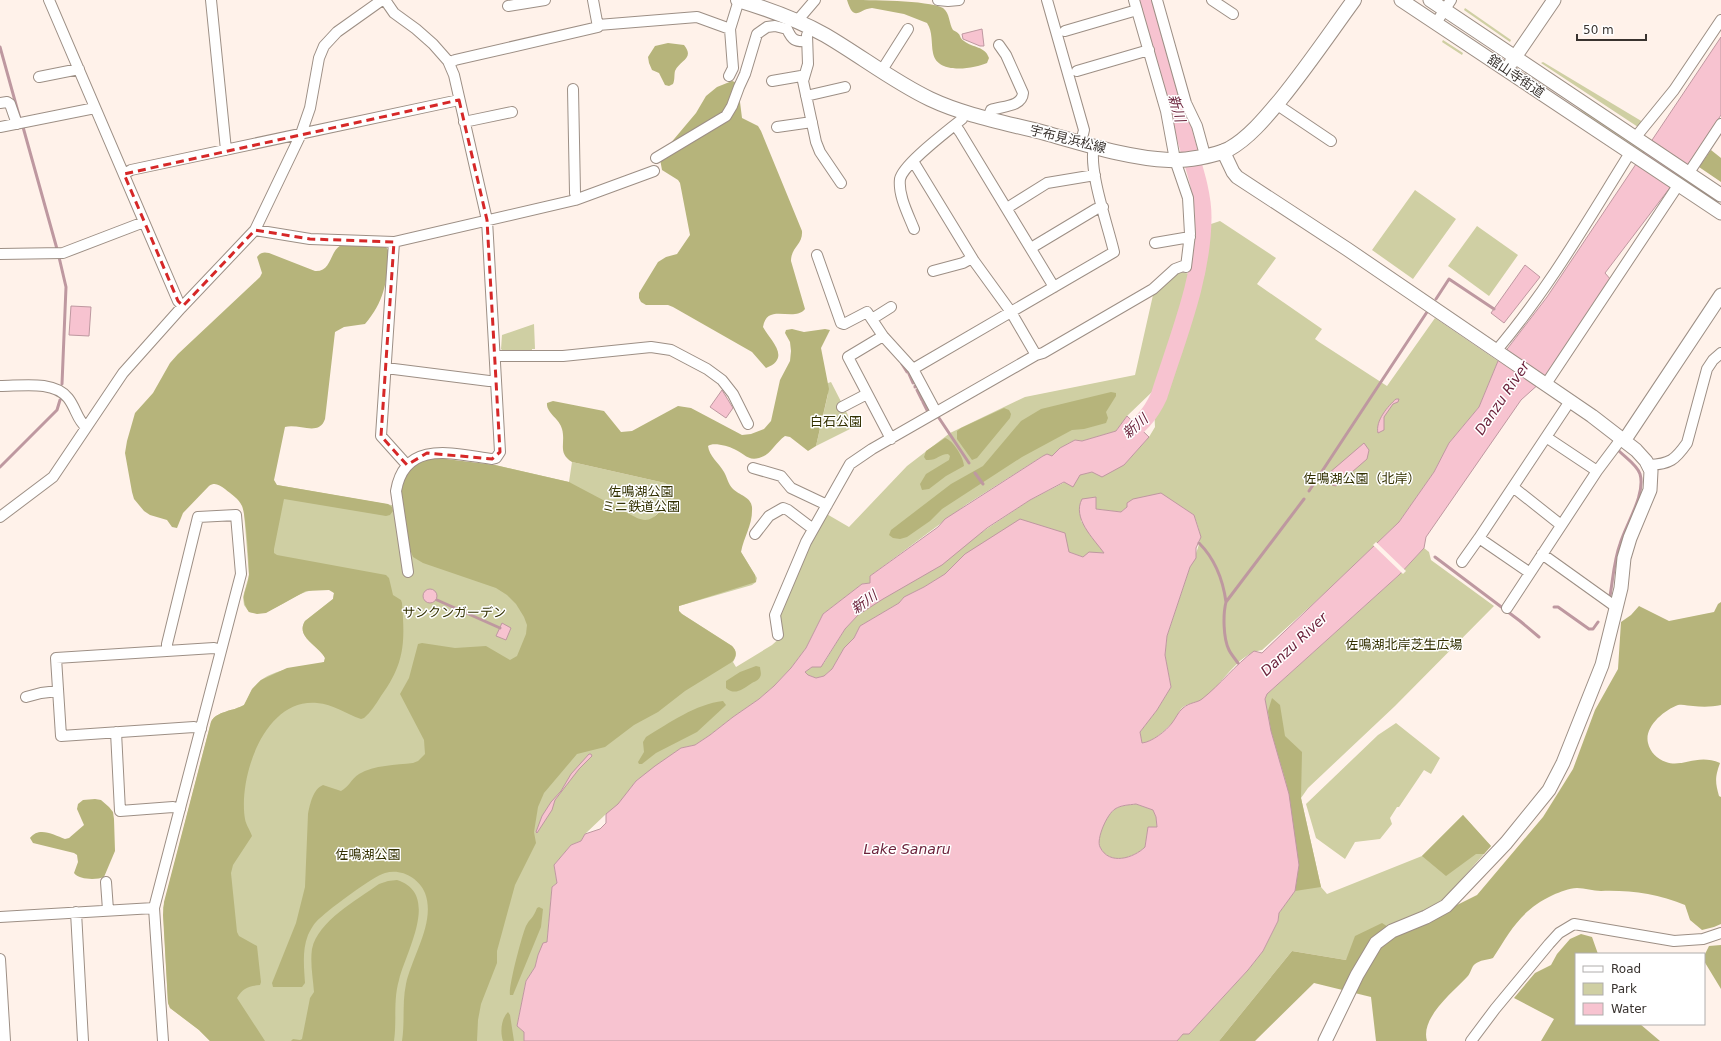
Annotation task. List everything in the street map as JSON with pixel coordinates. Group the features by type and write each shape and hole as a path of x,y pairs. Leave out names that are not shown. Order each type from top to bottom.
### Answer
{"main road":[{"name":"宇布見浜松線","path":"739,0 796,21 810,28 929,99 988,118 1134,156 1178,160 1223,151 1245,137 1299,77 1354,0"}],"street":[{"path":"49,0 178,301 183,306"},
{"path":"211,0 226,150"},
{"path":"0,516 53,477 123,373 183,306 255,230 301,134 310,108 318,58 324,46 337,32 382,0"},
{"path":"385,0 394,13 434,44 449,63 454,75 487,220 500,452 498,456 492,459 438,452 427,453 416,458 407,465 397,481 396,491 408,572"},
{"path":"508,6 545,0"},
{"path":"594,0 598,25"},
{"path":"729,76 733,68 730,29 739,0"},
{"path":"796,21 815,0"},
{"path":"938,0 959,0"},
{"path":"1047,0 1084,130 1081,142"},
{"path":"1157,0 1185,99 1198,131 1203,156"},
{"path":"1212,0 1233,14"},
{"name":"舘山寺街道","path":"1401,0 1679,184"},
{"name":"舘山寺街道","path":"1430,0 1448,5 1516,57 1688,174"},
{"path":"1507,70 1554,0"},
{"path":"778,635 775,614 806,542 850,464 890,438 1036,355 1043,353 1148,292 1174,270 1183,266 1186,267 1190,237 1188,198 1166,111 1136,5 1065,31"},
{"path":"1436,23 1448,5"},
{"path":"449,63 455,60 598,27 598,25 614,23 697,17 730,29"},
{"path":"1636,139 1639,133 1674,90 1721,20"},
{"path":"656,158 701,130 722,119 730,111 745,74 758,34 767,27 775,26 787,30 791,38 796,41 807,42"},
{"path":"810,28 807,35 808,64 803,81 818,147 841,183"},
{"path":"882,70 908,30"},
{"path":"988,118 991,110 1018,103 1023,97 1024,93 1013,69 999,45"},
{"path":"1077,71 1149,50"},
{"path":"39,77 79,70"},
{"path":"772,81 801,76 804,78"},
{"path":"806,96 845,87"},
{"path":"572,89 575,193 577,199"},
{"path":"124,174 131,170 460,100"},
{"path":"0,103 7,102 10,104 17,124"},
{"path":"1276,104 1331,141"},
{"path":"0,127 95,108"},
{"path":"914,229 904,201 900,184 902,174 913,161 962,119 964,111"},
{"path":"464,122 512,112"},
{"path":"777,127 812,122"},
{"path":"1721,124 1688,174 1721,195"},
{"path":"955,125 1054,287"},
{"path":"913,369 1114,252 1095,175 1092,153 1094,146"},
{"path":"1223,151 1237,177 1347,249 1570,401 1618,444 1642,456 1649,465 1651,478 1650,490 1630,538 1624,558 1621,588 1610,603 1602,665 1563,763 1549,790 1506,843 1446,906 1426,917 1392,931 1376,942 1357,975 1325,1041"},
{"path":"1498,352 1556,271 1630,153"},
{"path":"913,161 972,258 1011,312 1036,355"},
{"path":"255,230 321,240 394,242 577,199 654,171"},
{"path":"1007,208 1047,183 1095,175"},
{"path":"1545,383 1679,184 1721,213"},
{"path":"1031,248 1096,208 1103,207"},
{"path":"0,254 63,253 144,222"},
{"path":"1155,243 1190,237"},
{"path":"394,242 381,436 407,465"},
{"path":"817,256 841,323 844,324 867,312 883,336 913,369 936,412"},
{"path":"933,271 963,263 972,258"},
{"path":"1507,608 1597,471 1618,444 1721,295"},
{"path":"872,319 891,307"},
{"path":"883,336 848,357 890,438"},
{"path":"495,356 563,356 644,347 665,348 678,353 715,374 728,387 742,419"},
{"path":"1649,465 1670,462 1680,453 1687,443 1707,370 1713,360 1721,353"},
{"path":"386,368 496,380"},
{"path":"0,386 42,387 57,389 68,398 81,423 86,427"},
{"path":"842,407 867,394"},
{"path":"1462,562 1480,538 1570,401"},
{"path":"1546,437 1597,471"},
{"path":"753,468 781,476 791,488 826,505"},
{"path":"1513,487 1561,525"},
{"path":"755,534 769,516 783,508 788,510 813,529"},
{"path":"162,1041 154,908 241,574 236,515 198,517 167,644 167,651"},
{"path":"1480,538 1530,573"},
{"path":"1542,554 1610,603"},
{"path":"201,729 194,727 61,736 56,658 214,648 221,650"},
{"path":"26,697 58,691"},
{"path":"116,732 120,810 173,807 180,809"},
{"path":"106,882 108,910"},
{"path":"0,917 154,908"},
{"path":"76,912 83,1041"},
{"path":"1471,1041 1495,1009 1549,944 1559,933 1574,924 1674,941 1703,938 1721,933"},
{"path":"0,959 5,1041"}],"highlighted area":[{"path":"459,100 487,220 500,452 492,459 427,453 407,465 381,436 394,242 310,239 255,230 183,306 178,301 124,174"}],"green space":[{"path":"847,0 883,0 924,3 943,8 947,13 953,30 958,33 967,43 985,51 989,58 987,63 965,68 941,65 936,60 933,53 931,34 927,23 904,14 872,8 855,13 852,11"},
{"path":"1465,8 1511,40 1510,42 1464,10"},
{"path":"1443,40 1463,53 1462,55 1442,42"},
{"path":"668,43 684,45 688,53 686,59 677,67 673,84 669,86 665,85 659,73 652,70 648,57 655,46"},
{"path":"1543,62 1643,122 1638,127 1541,63"},
{"path":"732,81 738,86 742,118 758,126 761,131 802,231 801,240 793,252 791,261 805,309 800,313 794,314 775,314 766,320 763,327 774,343 778,354 774,364 766,368 752,352 673,307 668,305 646,305 641,302 639,298 639,293 658,262 666,257 677,254 690,235 680,183 678,180 662,170 660,159 664,151 696,113 706,96 717,87"},
{"path":"1568,99 1685,178 1711,197 1710,199 1679,176 1584,113"},
{"path":"1711,150 1721,158 1721,182 1699,167"},
{"path":"1415,190 1456,219 1413,279 1372,250"},
{"name":"佐鳴湖公園（北岸）","path":"1220,221 1276,258 1257,284 1322,329 1315,339 1387,386 1435,318 1498,361 1479,407 1449,443 1434,472 1399,522 1325,593 1262,650 1253,652 1245,657 1209,694 1202,700 1182,708 1166,729 1158,736 1146,742 1142,743 1140,732 1157,710 1171,687 1165,655 1167,636 1200,540 1194,515 1180,506 1127,507 1121,512 1096,509 1081,521 1104,553 1083,557 1069,552 954,566 945,574 904,597 899,603 860,626 854,638 844,648 832,669 824,676 816,678 808,675 805,672 812,667 824,663 845,629 858,615 1030,500 1079,475 1124,465 1149,437 1155,427 1154,408 1190,320 1204,276 1211,224"},
{"path":"1477,226 1518,255 1489,296 1448,266"},
{"path":"341,245 386,247 389,254 386,283 376,308 365,324 344,327 335,332 325,419 318,427 313,428 285,427 274,480 277,485 388,504 392,507 393,511 390,515 386,516 284,499 274,553 277,555 386,575 389,578 393,595 401,600 402,603 402,652 395,673 389,684 373,708 364,718 361,719 355,717 334,707 323,704 317,703 298,705 282,713 269,727 258,744 246,783 244,802 245,819 252,836 233,865 231,873 237,932 239,936 257,946 261,982 260,985 249,987 241,992 237,998 265,1041 210,1041 199,1030 170,1008 168,1003 163,915 164,902 211,722 213,718 221,713 244,705 252,689 261,680 287,668 324,662 325,658 322,654 305,637 303,627 305,621 333,599 334,593 329,590 306,591 266,613 257,614 249,612 244,602 244,593 249,574 247,539 245,519 242,506 239,501 221,486 217,484 211,485 183,513 177,528 172,527 167,520 150,515 144,511 134,499 125,453 135,413 153,393 170,363 178,354 260,277 262,273 257,257 258,255 266,252 315,271 321,270 328,265 334,252"},
{"name":"佐鳴湖公園","path":"1176,272 1193,274 1153,391 1127,416 1116,431 1082,441 1075,440 1060,448 1052,456 1043,456 967,504 870,576 870,583 862,584 823,614 806,648 791,668 774,686 759,699 710,735 695,745 681,748 636,781 618,805 585,834 581,841 571,845 554,865 557,883 552,887 547,942 538,955 535,967 526,981 517,1026 524,1032 524,1041 210,1041 199,1030 170,1008 168,1003 163,908 211,722 213,718 221,713 244,705 253,688 268,676 285,670 320,664 324,662 325,658 305,637 303,627 305,621 333,599 334,593 332,590 319,589 308,591 269,611 259,613 249,612 244,605 243,597 249,575 244,513 277,485 403,507 495,465 569,482 572,462 665,483 669,486 669,495 662,508 652,519 741,552 757,578 756,582 752,585 679,606 679,611 682,614 734,648 736,656 733,662 736,667 772,645 781,637 778,615 808,543 825,513 849,527 907,466 950,433 1025,397 1135,375 1153,295"},
{"path":"534,324 535,349 532,349 532,351 503,351 501,349 502,335"},
{"path":"792,329 804,332 825,329 830,330 821,348 829,389 816,446 808,451 790,437 785,436 770,452 755,459 748,458 731,448 717,444 708,446 710,453 724,472 731,487 747,498 751,504 752,513 750,525 741,552 755,575 756,582 679,606 679,611 682,614 732,646 736,652 735,658 732,662 685,691 658,712 634,725 605,747 577,754 544,793 538,807 534,832 536,843 515,885 497,951 497,963 481,1004 478,1020 477,1041 402,1041 406,984 422,939 428,916 428,904 425,893 414,879 403,873 391,872 379,876 349,895 321,917 313,926 306,941 304,959 305,983 302,987 273,987 272,983 296,923 305,887 308,814 314,793 323,785 341,791 356,776 365,771 385,766 413,763 418,761 425,754 424,740 400,694 409,678 418,644 422,643 455,648 486,646 510,660 517,656 526,634 527,625 524,617 516,604 507,595 496,588 423,563 413,557 409,547 401,491 406,475 411,468 428,459 438,458 495,465 569,482 637,518 644,520 650,519 659,512 665,504 669,495 669,486 665,483 572,462 567,459 563,451 563,434 561,425 547,407 547,403 553,401 604,411 621,432 632,431 678,406 691,408 742,435 751,434 764,429 771,421 780,380 790,361 790,342 785,333 786,330"},
{"name":"白石公園","path":"831,382 854,427 816,446 828,394 828,383"},
{"path":"1111,392 1116,393 1116,396 1106,412 1108,418 1106,423 1084,429 1072,430 1022,457 942,509 930,521 907,537 900,539 893,538 889,535 891,530 951,484 983,466 1021,421 1041,409"},
{"path":"1004,408 1009,410 1011,414 1010,418 977,458 972,460 957,439 957,431"},
{"path":"945,438 948,439 958,450 964,466 946,476 929,489 922,490 920,484 926,474 949,460 950,456 948,454 930,460 926,460 924,457 926,451"},
{"name":"佐鳴湖北岸芝生広場","path":"1424,548 1429,552 1431,560 1494,606 1395,706 1308,788 1301,798 1321,887 1327,894 1422,856 1463,815 1491,846 1445,898 1346,960 1292,951 1219,1041 1177,1041 1183,1034 1189,1034 1248,970 1263,951 1278,921 1279,913 1295,891 1265,699 1267,694 1399,575"},
{"path":"1721,602 1721,705 1703,707 1678,705 1673,707 1661,715 1652,725 1649,731 1648,743 1652,752 1666,762 1678,763 1704,759 1720,763 1716,780 1719,796 1721,797 1721,924 1702,930 1690,920 1685,905 1654,895 1623,891 1598,891 1580,888 1565,890 1553,895 1533,907 1511,930 1493,958 1474,965 1468,975 1439,1006 1428,1023 1426,1032 1427,1041 1376,1041 1371,997 1314,983 1255,1041 1219,1041 1292,951 1346,960 1355,936 1382,923 1399,934 1477,895 1543,817 1573,769 1595,710 1618,669 1621,622 1631,615 1639,606 1669,621 1714,612 1718,604"},
{"path":"756,666 760,667 761,672 761,676 758,680 736,692 726,688 726,681 740,672"},
{"path":"1272,698 1280,705 1285,736 1302,752 1301,798 1321,887 1295,891 1299,865 1286,782 1271,731 1268,711"},
{"path":"723,701 726,705 697,732 656,753 642,764 639,764 638,762 644,752 643,742 646,737 673,720 693,710"},
{"path":"1396,723 1440,758 1431,774 1424,770 1399,807 1397,807 1390,818 1392,824 1380,839 1355,842 1345,859 1316,838 1306,804 1378,735"},
{"path":"83,800 101,800 113,812 115,851 104,877 88,879 80,877 74,873 78,862 77,855 33,843 30,838 34,834 47,832 65,839 69,838 84,825 77,809 78,804"},
{"path":"1136,804 1153,810 1156,817 1157,827 1148,828 1145,847 1140,851 1128,857 1109,857 1104,853 1099,843 1101,832 1106,821 1115,809 1125,805"},
{"path":"1463,815 1491,846 1484,854 1476,854 1446,876 1422,856"},
{"path":"397,880 410,887 417,897 419,910 413,939 397,988 394,1041 291,1041 293,1039 302,1039 310,998 314,992 311,954 316,939 322,929 330,920 350,904 379,884"},
{"path":"539,907 543,909 541,927 513,995 510,995 513,972 524,931 527,923"},
{"path":"1581,934 1592,937 1598,953 1575,953 1575,1025 1641,1025 1660,1041 1541,1041 1554,1019 1514,998 1535,973 1551,965 1557,954 1570,939"},
{"path":"1721,945 1721,989 1705,963 1705,954 1709,946"},
{"path":"508,1012 510,1015 514,1041 503,1041 502,1037 501,1030 504,1018"}],"water":[{"path":"982,29 984,46 980,46 963,39 962,34"},
{"name":"Lake Sanaru","path":"1721,37 1721,115 1691,160 1605,273 1611,280 1551,373 1521,400 1426,537 1424,548 1399,575 1267,694 1265,699 1271,731 1289,794 1299,865 1295,891 1279,913 1278,921 1263,951 1248,970 1189,1034 1183,1034 1177,1041 524,1041 524,1032 517,1026 526,981 535,967 543,943 547,942 552,887 557,883 554,865 571,845 581,841 585,834 600,829 606,823 606,814 618,804 636,781 681,748 695,745 710,735 759,699 774,686 791,668 806,648 823,614 862,584 870,583 870,576 938,527 945,519 1043,456 1047,454 1052,456 1060,448 1075,440 1082,441 1116,431 1127,416 1149,437 1124,465 1102,477 1092,472 1080,475 1073,487 1064,482 1030,500 987,528 942,565 858,615 845,629 821,667 812,667 805,672 816,678 824,676 832,669 844,648 854,638 860,626 899,603 904,597 945,574 965,554 1020,519 1065,533 1069,552 1083,557 1089,552 1104,553 1085,528 1080,513 1082,499 1096,497 1096,509 1121,512 1127,507 1127,503 1133,499 1161,493 1194,515 1201,537 1196,548 1196,558 1190,567 1167,636 1165,655 1171,687 1157,710 1140,732 1142,743 1146,742 1163,733 1183,708 1202,699 1254,651 1262,653 1399,522 1434,472 1449,443 1479,407 1498,361 1547,297","holes":["1136,804 1153,810 1156,817 1157,827 1148,827 1145,847 1135,854 1122,858 1109,857 1104,853 1099,843 1101,833 1109,816 1115,809 1122,806"]},
{"path":"1525,265 1540,277 1504,323 1491,313"},
{"path":"71,306 91,307 89,336 69,335"},
{"path":"722,390 733,408 726,418 710,407"},
{"path":"1396,399 1399,399 1398,402 1393,404 1384,417 1384,430 1378,433 1378,424 1380,419"},
{"path":"1364,443 1369,450 1367,459 1336,486 1332,485 1327,480 1329,473"},
{"path":"427,589 433,589 437,593 437,599 433,603 427,603 423,599 423,593"},
{"path":"502,623 511,628 506,640 496,636"},
{"path":"589,754 592,756 579,769 555,800 552,810 537,833 536,832 542,816 551,802 561,791 571,774"}],"pier":[{"path":"1376,542 1406,571 1403,574 1373,545"}],"waterway":[{"name":"新川","path":"1120,440 1143,421 1152,410 1159,396 1188,308 1199,262 1202,240 1203,207 1199,188 1147,0"},
{"path":"0,47 20,119"},
{"path":"23,127 57,249"},
{"path":"59,257 66,287 62,384"},
{"path":"1436,299 1449,279 1494,309"},
{"path":"1309,491 1427,312"},
{"path":"902,364 907,372"},
{"path":"909,374 913,383"},
{"path":"917,390 922,400"},
{"path":"0,467 57,410 60,400"},
{"path":"923,402 927,410"},
{"path":"939,418 969,463"},
{"path":"1610,596 1618,550 1638,500 1641,482 1639,471 1619,451"},
{"path":"975,473 983,484"},
{"path":"1238,663 1227,645 1224,619 1226,602 1304,499"},
{"path":"1199,543 1214,563 1223,586 1226,602"},
{"path":"1435,557 1539,637"},
{"path":"437,600 500,628"},
{"path":"1554,607 1558,607 1589,629 1593,629 1598,622"}],"water label":[{"name":"Danzu River","path":"1502,398"},
{"name":"Danzu River","path":"1294,644"}],"park label":[{"name":"佐鳴湖公園 ミニ鉄道公園","path":"641,498"},
{"name":"サンクンガーデン","path":"454,612"}]}
